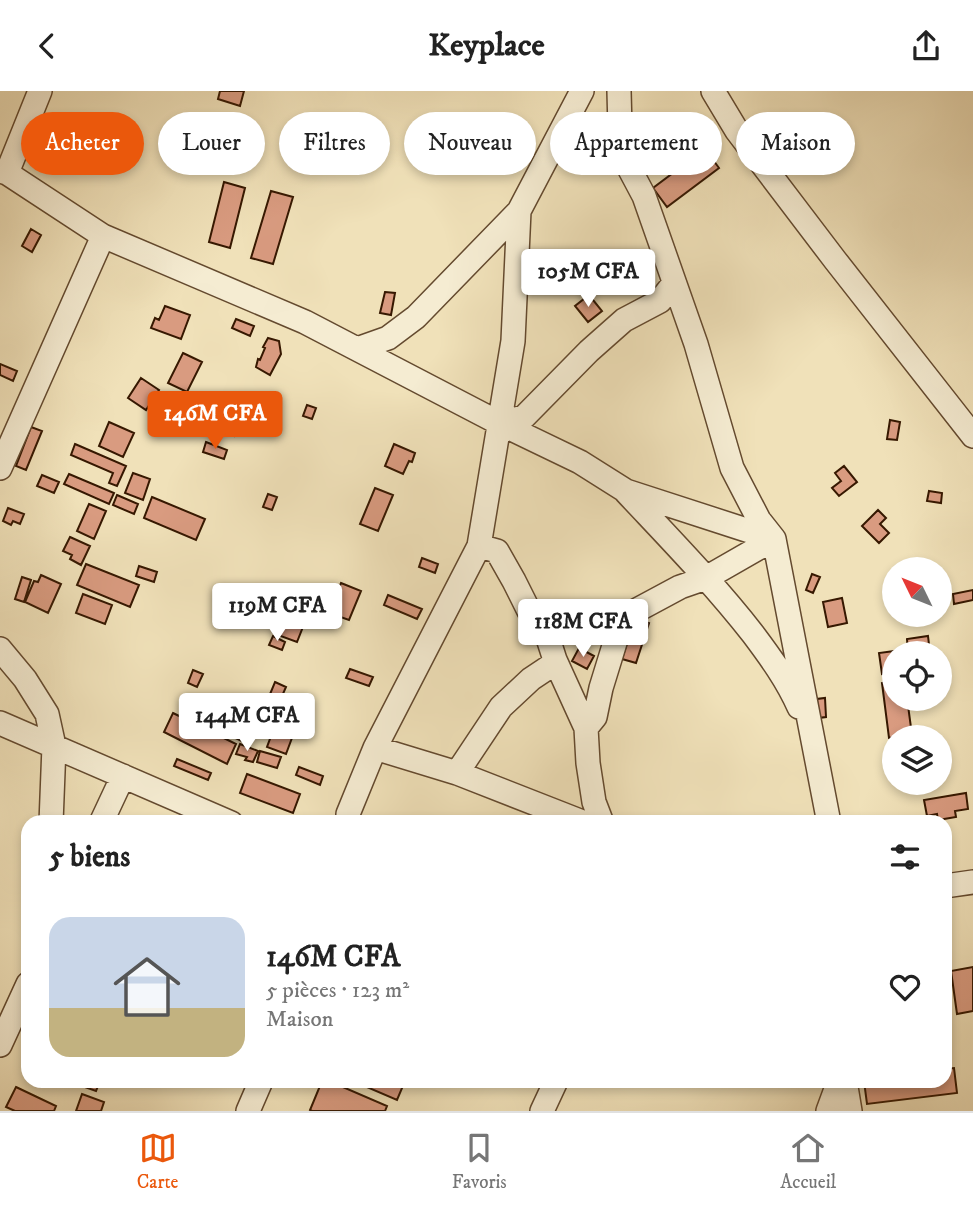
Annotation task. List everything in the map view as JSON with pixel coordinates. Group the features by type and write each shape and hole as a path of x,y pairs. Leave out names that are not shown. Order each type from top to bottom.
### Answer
{"street":[{"path":"40,91 4,172 103,236 305,321 499,423 580,462 626,491 774,539"},
{"path":"357,349 388,338 416,317 519,211 582,91"},
{"path":"619,91 620,129 627,164 644,196 700,354 732,468 758,520 774,539 827,815"},
{"path":"713,91 737,131 973,436"},
{"path":"348,815 375,748 479,545 513,341 519,211"},
{"path":"0,468 103,236"},
{"path":"499,423 524,417 589,351 624,320 660,301 674,283"},
{"path":"626,491 706,578 775,662 791,689 817,760"},
{"path":"586,728 595,717 601,688 626,616 680,587 706,578 774,539"},
{"path":"479,545 497,551 529,611 546,632 555,660 586,728 588,763 594,802 599,815"},
{"path":"0,649 25,679 47,714 54,746 51,815"},
{"path":"457,773 501,707 555,660"},
{"path":"0,723 213,815"},
{"path":"375,748 457,773 565,815"},
{"path":"105,815 123,776"},
{"path":"952,885 973,881"},
{"path":"0,1045 21,998"},
{"path":"248,1111 258,1088"},
{"path":"541,1111 552,1088"},
{"path":"828,1111 836,1088"},
{"path":"846,1088 850,1111"}],"building":[{"path":"220,91 244,91 240,106 218,99"},
{"path":"670,175 710,175 667,207 653,188"},
{"path":"224,182 245,188 230,248 209,242"},
{"path":"271,191 293,197 273,264 251,258"},
{"path":"31,229 41,235 32,252 22,246"},
{"path":"385,292 395,293 391,315 380,313"},
{"path":"589,295 602,311 588,322 575,306"},
{"path":"165,306 190,315 181,339 151,328 155,318 159,320"},
{"path":"236,319 254,326 250,336 232,328"},
{"path":"268,338 279,341 281,354 270,375 256,367"},
{"path":"183,353 202,362 187,392 168,383"},
{"path":"0,364 17,371 13,381 0,375"},
{"path":"141,378 159,390 146,410 128,398"},
{"path":"162,398 192,410 189,418 185,416 177,435 151,424"},
{"path":"307,405 316,408 312,419 303,416"},
{"path":"224,413 240,419 234,436 217,429"},
{"path":"890,420 900,422 897,440 887,439"},
{"path":"109,422 134,433 123,457 99,446"},
{"path":"31,427 42,431 26,470 16,466"},
{"path":"206,442 227,450 224,459 203,452"},
{"path":"75,444 126,466 117,486 109,483 113,473 71,455"},
{"path":"394,444 415,453 403,474 385,466"},
{"path":"844,466 857,482 839,496 832,488 841,481 835,473"},
{"path":"133,473 150,479 143,500 125,493"},
{"path":"69,474 114,493 109,504 64,484"},
{"path":"42,475 59,482 54,493 37,486"},
{"path":"375,488 393,495 378,531 360,524"},
{"path":"929,491 942,493 941,503 927,501"},
{"path":"268,494 277,497 272,510 263,507"},
{"path":"117,495 138,504 134,514 113,505"},
{"path":"152,497 205,519 196,540 144,518"},
{"path":"89,504 106,511 94,539 77,531"},
{"path":"8,508 24,514 20,524 13,521 11,525 3,521"},
{"path":"878,510 886,518 880,524 889,533 879,543 862,526"},
{"path":"70,537 90,546 81,565 70,559 72,555 63,551"},
{"path":"422,558 438,564 435,573 419,567"},
{"path":"86,564 139,585 130,607 77,585"},
{"path":"139,566 157,572 154,582 136,576"},
{"path":"812,574 820,577 813,593 806,590"},
{"path":"41,575 61,584 48,613 25,602 34,581 38,582"},
{"path":"22,577 31,580 24,602 15,599"},
{"path":"341,583 361,591 349,620 329,613"},
{"path":"251,586 273,595 269,605 247,597"},
{"path":"973,590 973,600 954,604 953,594"},
{"path":"83,594 112,605 105,624 76,613"},
{"path":"388,595 422,609 417,619 384,605"},
{"path":"842,598 847,623 828,627 823,602"},
{"path":"286,605 308,614 297,642 275,634"},
{"path":"635,618 649,623 636,663 622,659"},
{"path":"273,636 285,642 282,650 269,645"},
{"path":"928,636 929,641 907,641"},
{"path":"579,648 594,656 587,669 572,661"},
{"path":"879,653 882,653 882,674"},
{"path":"350,669 373,677 369,686 346,678"},
{"path":"193,670 203,674 197,687 188,683"},
{"path":"275,682 286,687 279,703 268,699"},
{"path":"825,698 826,717 818,718 817,699"},
{"path":"886,711 909,711 911,725 887,725"},
{"path":"173,713 236,744 227,764 164,732"},
{"path":"277,720 296,727 286,754 267,747"},
{"path":"233,726 253,735 248,744 229,735"},
{"path":"240,744 258,751 253,762 236,754"},
{"path":"260,751 281,757 277,768 257,762"},
{"path":"177,759 211,773 208,780 174,766"},
{"path":"299,767 323,776 320,785 296,775"},
{"path":"247,774 300,794 293,813 240,793"},
{"path":"966,793 968,809 955,811 956,817 952,818 952,815 927,815 924,800"},
{"path":"973,967 973,1011 957,1014 952,971"},
{"path":"952,1068 957,1093 867,1104 865,1088 952,1088"},
{"path":"16,1087 56,1106 54,1111 15,1111 6,1107"},
{"path":"319,1088 345,1088 387,1106 385,1111 310,1110"},
{"path":"369,1088 402,1088 397,1100"},
{"path":"82,1094 104,1102 101,1111 76,1111"}]}
